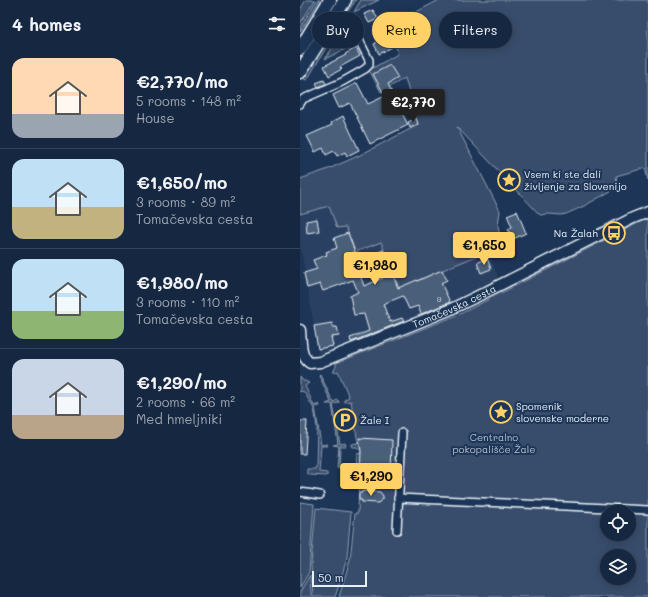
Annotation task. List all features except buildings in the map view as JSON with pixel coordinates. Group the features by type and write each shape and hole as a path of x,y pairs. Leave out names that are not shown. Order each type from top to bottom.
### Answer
{"main road":[{"path":"300,48 330,0"},
{"path":"300,72 345,0"}],"street":[{"path":"302,102 366,69 370,60 364,48"},
{"name":"Tomačevska cesta","path":"300,330 301,350 304,358 310,363 320,362 449,310 633,218 648,212"},
{"path":"397,530 402,432"},
{"path":"300,492 320,495"},
{"path":"398,498 648,510"}],"shaded area":[{"path":"418,126 456,126 500,211 498,225 501,246 488,251 499,280 455,303 454,300 428,312 429,314 319,356 300,243 300,179 326,170 358,156"}],"green space":[{"path":"306,0 315,0 300,24 300,10"},
{"path":"317,0 320,0 300,32 300,28"},
{"path":"350,0 356,0 347,12 342,12"},
{"path":"361,0 379,0 354,12"},
{"path":"439,0 648,0 648,180 645,168 616,176 618,187 584,206 566,214 540,215 457,127 500,211 498,225 501,246 399,288 381,242 355,252 346,227 337,228 329,206 300,214 300,179 326,170 358,156 418,125 405,78 381,92 369,70 398,54 396,48 431,48 431,12 416,12"},
{"path":"320,48 326,48 307,80 304,79 310,64"},
{"path":"332,48 348,48 325,59"},
{"name":"Centralno pokopališče Žale","path":"648,219 648,597 339,597 350,560 355,513 358,513 359,478 350,477 351,474 356,474 357,454 361,453 361,450 357,447 352,447 352,444 358,443 351,401 345,402 344,400 349,397 338,371 333,373 336,363 458,315"},
{"path":"320,374 333,402 338,400 339,403 333,404 340,444 345,443 346,446 340,446 339,469 337,468 339,446 333,445 338,444 332,404 326,404 331,402 319,375"},
{"path":"300,377 303,381 309,383 305,386 314,406 319,404 320,406 315,407 321,445 327,444 327,446 321,446 319,472 327,473 327,476 310,475 307,473 307,469 316,468 317,428 313,407 304,392 300,392"},
{"path":"300,502 314,504 309,572 300,588"},
{"path":"316,508 351,512 347,557 335,597 313,597 311,564"},
{"path":"310,575 311,597 300,597 300,592"}],"place":[{"name":"Vsem ki ste dali življenje za Slovenijo","path":"509,180"},
{"name":"Na Žalah","path":"614,233"},
{"name":"Spomenik slovenske moderne","path":"501,412"},
{"name":"Žale I","path":"345,420"}]}
